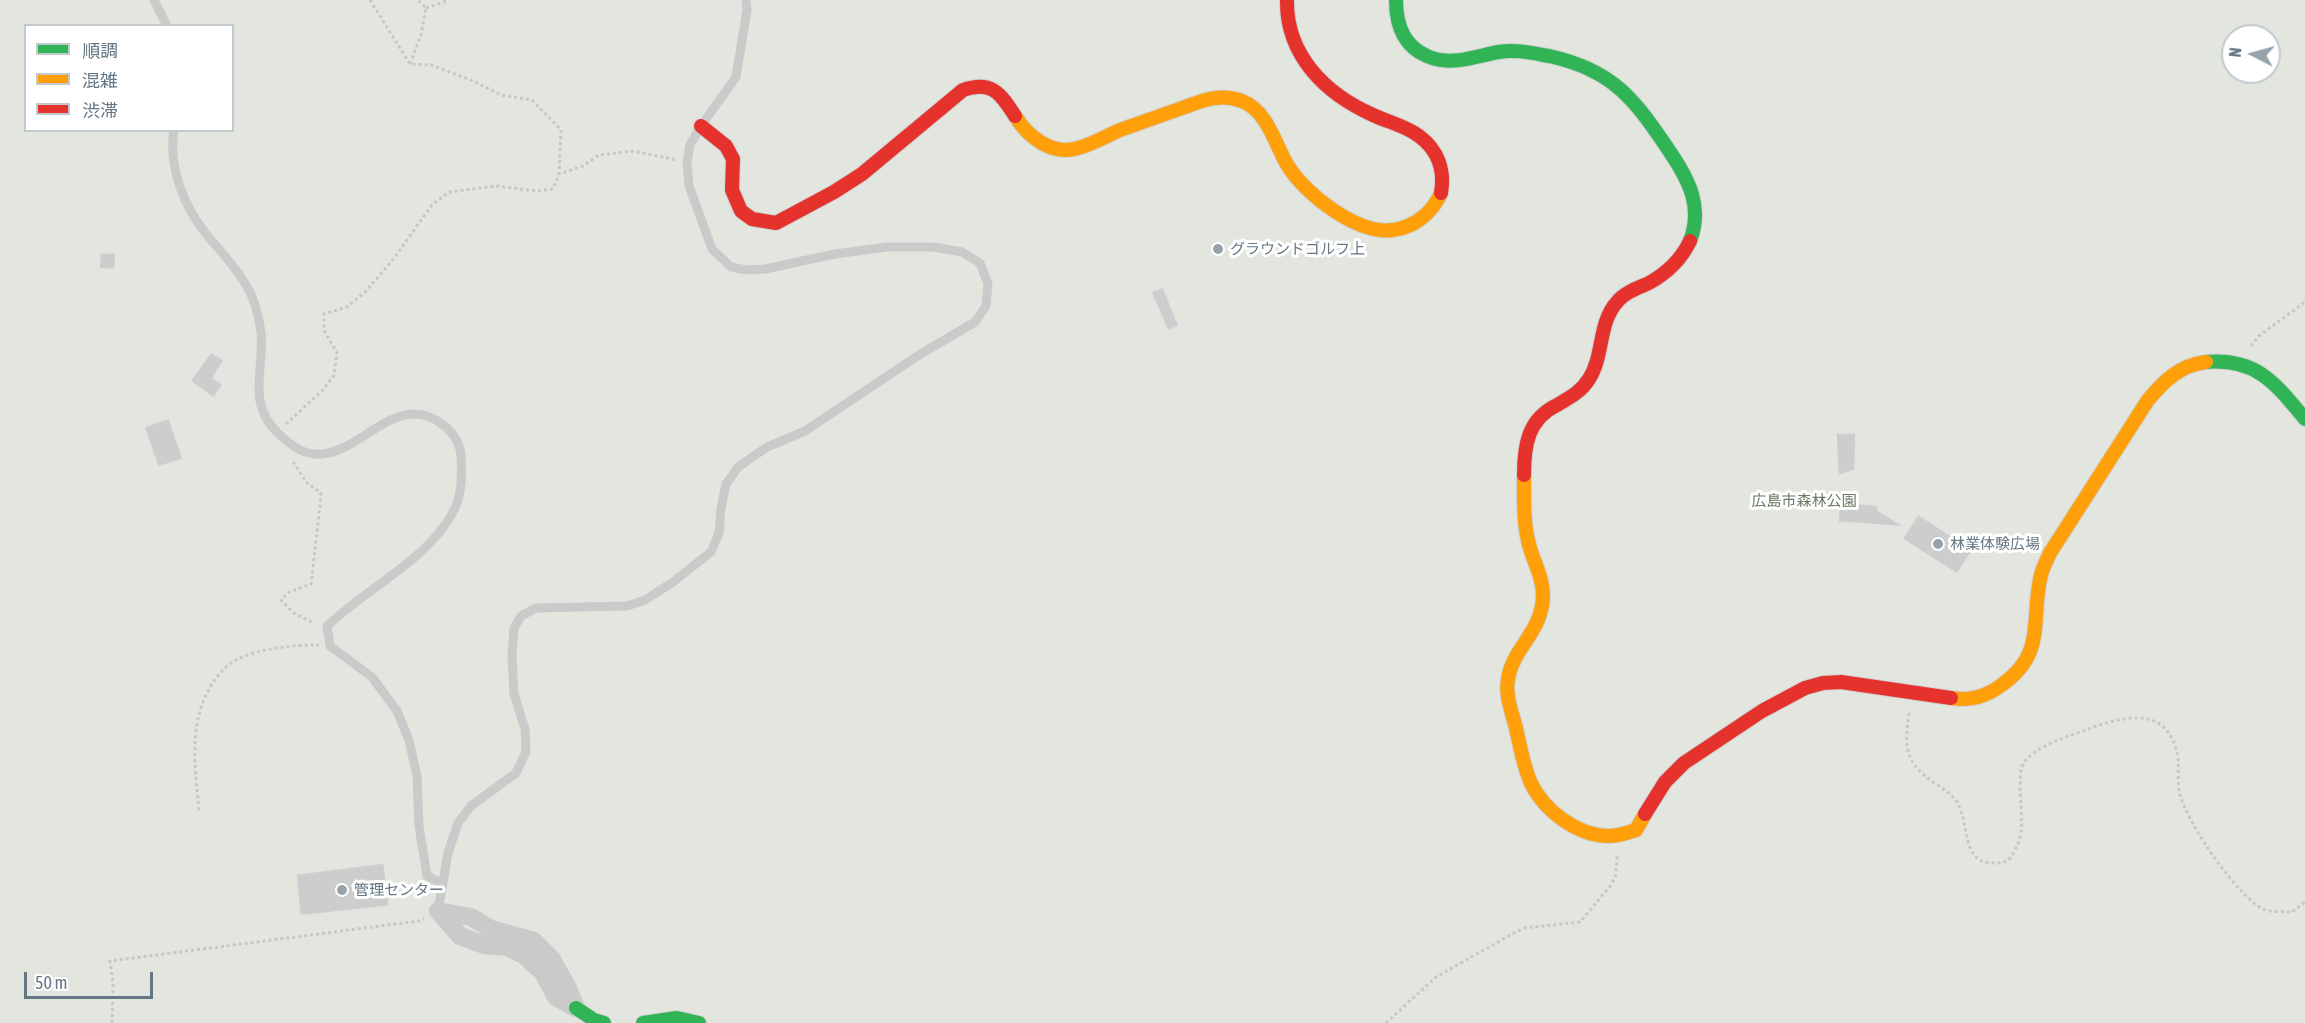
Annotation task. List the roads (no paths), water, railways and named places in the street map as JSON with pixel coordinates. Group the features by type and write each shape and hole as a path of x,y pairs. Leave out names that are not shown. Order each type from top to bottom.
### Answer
{"street":[{"path":"701,126 726,146 733,159 732,190 741,211 752,219 776,222 834,192 862,174 963,90 972,87 994,90 1002,95 1010,104 1021,126 1034,138 1048,147 1063,150 1077,149 1119,131 1214,97 1229,96 1250,104 1261,116 1287,165 1296,177 1310,192 1343,216 1374,230 1407,227 1420,221 1433,208 1442,188 1443,168 1436,152 1417,135 1348,104 1320,83 1301,54 1288,20 1287,0"},
{"path":"1396,0 1397,21 1405,39 1417,54 1454,61 1506,51 1520,52 1585,66 1602,75 1625,91 1653,124 1692,188 1696,210 1694,231 1685,252 1668,271 1626,293 1615,304 1606,322 1593,373 1584,387 1574,396 1539,414 1530,429 1524,451 1524,490 1529,544 1543,583 1541,615 1515,659 1507,679 1508,700 1523,761 1533,786 1544,804 1574,825 1604,836 1615,836 1636,830 1646,816 1659,787 1672,773 1740,725 1797,692 1819,683 1838,681 1966,700 1990,694 2010,679 2028,660 2033,645 2041,574 2050,553 2148,400 2160,385 2180,369 2201,361 2237,363 2251,368 2264,377 2305,419"},
{"path":"438,911 460,936 484,945 507,947 525,956 543,974 556,997 594,1020 604,1023"},
{"path":"643,1023 677,1018 699,1023"}],"lane":[{"path":"154,0 165,24"},
{"path":"438,911 448,853 458,823 471,806 516,773 526,752 525,729 514,694 512,656 514,628 521,616 536,608 627,606 645,600 673,582 711,552 719,534 726,484 738,467 767,447 805,432 919,355 975,322 986,306 987,284 980,263 962,252 933,247 887,247 824,256 765,269 746,270 731,267 712,249 689,186 687,162 690,145 736,76 747,10 746,0"},
{"path":"174,132 172,144 174,170 191,212 205,233 237,270 249,289 261,333 257,391 267,421 277,433 294,447 309,454 336,452 388,420 417,414 431,416 454,434 461,453 462,473 457,502 441,530 421,551 327,626 330,646 372,677 397,711 409,740 417,776 418,826 427,876 443,884"}],"place":[{"name":"グラウンドゴルフ上","path":"1218,249"},
{"name":"林業体験広場","path":"1938,544"},
{"name":"管理センター","path":"342,890"}],"park label":[{"name":"広島市森林公園","path":"1804,501"}]}
